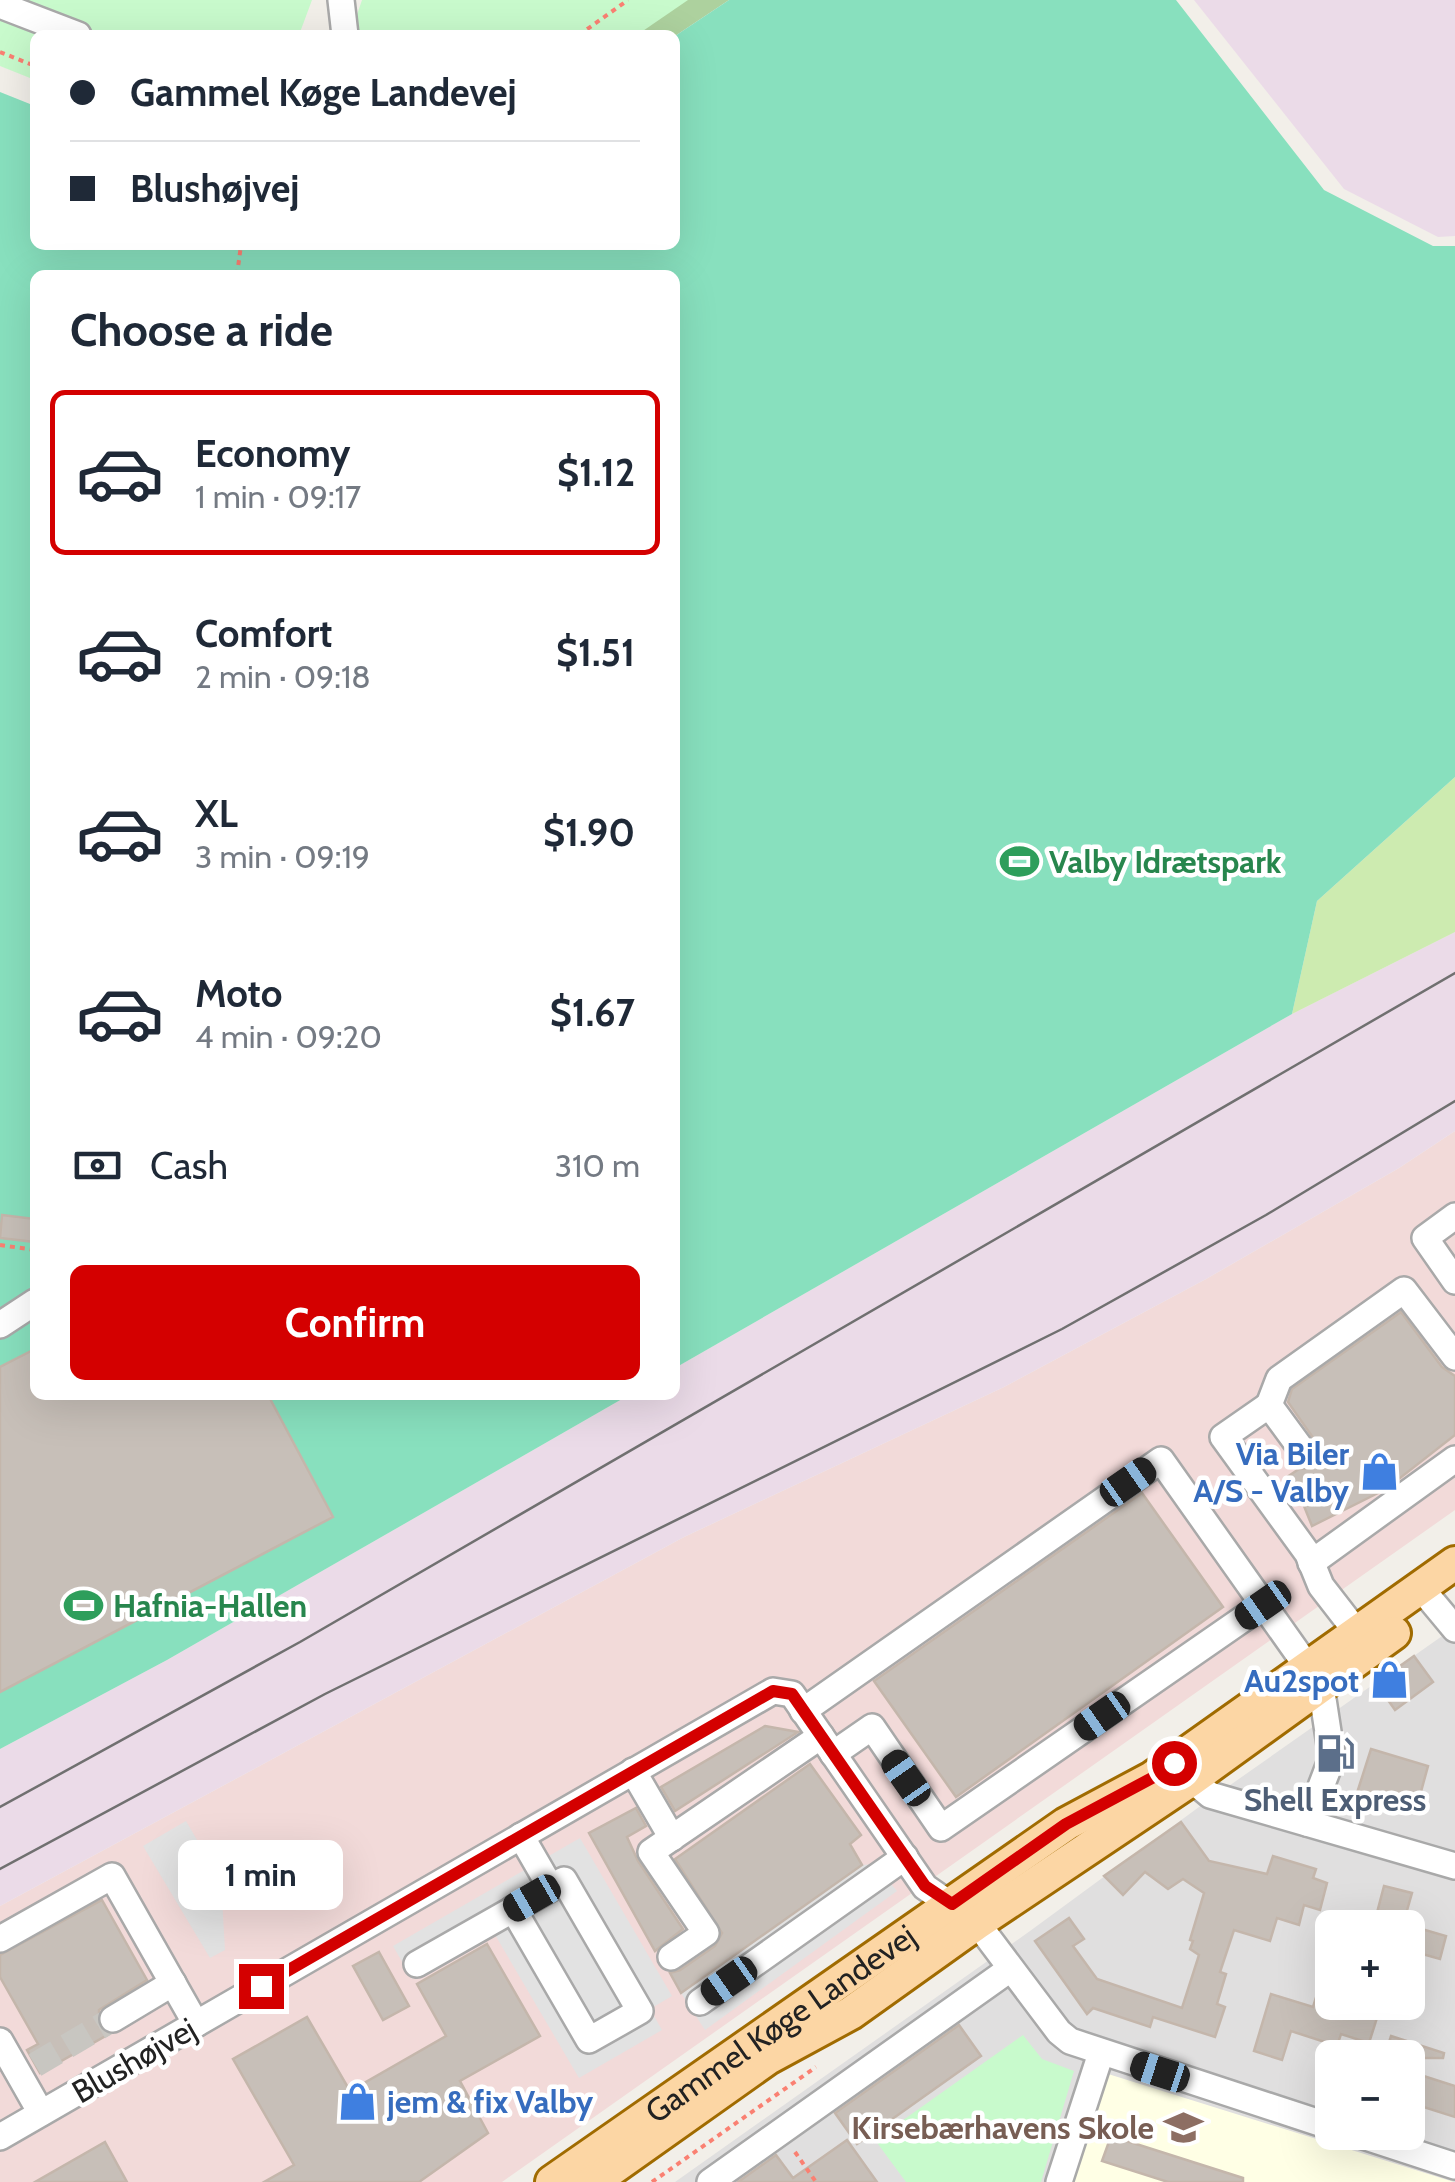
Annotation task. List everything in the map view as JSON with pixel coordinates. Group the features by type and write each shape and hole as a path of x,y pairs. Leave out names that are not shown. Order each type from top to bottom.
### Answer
{"main road":[{"name":"Gammel Køge Landevej","path":"552,2182 1181,1772 1364,1641 1441,1603 1455,1562"},
{"name":"Gammel Køge Landevej","path":"593,2182 768,2058 851,2013 965,1913"}],"street":[{"path":"335,2 343,30"},
{"path":"0,5 65,30"},
{"path":"1455,1216 1424,1238 1455,1281"},
{"path":"1364,1641 1321,1586 1311,1562 1223,1437 1269,1405 1278,1378 1404,1290 1455,1357"},
{"path":"0,1325 30,1305"},
{"path":"1269,1405 1305,1454"},
{"path":"1311,1562 1455,1459"},
{"path":"1307,1823 1332,1758 1314,1677 1161,1460 803,1711 925,1886 965,1913 1070,2041 1315,2122"},
{"path":"671,1957 706,1933 651,1852 827,1745 872,1727 942,1828 1263,1605"},
{"name":"Blushøjvej","path":"0,2137 773,1691 792,1694 803,1711"},
{"path":"633,1772 672,1838"},
{"path":"1181,1772 1210,1795 1455,1866"},
{"path":"521,1836 551,1888"},
{"path":"700,2002 904,1857"},
{"path":"0,1940 112,1876 196,2024"},
{"path":"416,1964 564,1880 640,2011 589,2040 513,1909"},
{"path":"710,2182 1010,1969"},
{"path":"112,2019 173,1984"},
{"path":"0,2041 27,2069 41,2113"},
{"path":"1059,2182 1101,2053"},
{"path":"1406,2150 1455,2166"}],"path":[{"path":"586,30 628,0"},
{"path":"0,52 30,64"},
{"path":"0,1245 30,1249"},
{"path":"781,2132 816,2182"}],"shaded area":[{"path":"1194,0 1455,0 1455,236 1438,237 1344,189"},
{"path":"1455,932 1455,1131 1399,1168 1206,1279 1004,1387 684,1537 0,1906 0,1749 167,1660 620,1400 680,1400 680,1365 1292,1014"},
{"path":"1455,1131 1455,1510 502,2182 0,2182 0,1906 684,1537 1004,1387 1206,1279 1399,1168"},
{"path":"1455,1627 1455,2182 675,2182"},
{"path":"186,1821 221,1881 225,1950 210,1958 143,1846"},
{"path":"580,1838 672,1996 650,2009 662,2030 579,2078 494,1933 412,1979 393,1946"},
{"path":"874,1864 897,1891 705,2030 681,1993 862,1865"},
{"name":"Kirsebærhavens Skole","path":"1105,2073 1315,2139 1315,2150 1352,2150 1454,2182 1073,2182"}],"green space":[{"path":"0,0 312,0 301,30 30,30 30,78 0,66"},
{"path":"362,0 688,0 644,30 352,30"},
{"path":"655,0 729,0 680,33 618,30"},
{"name":"Valby Idrætspark","path":"729,0 1176,0 1324,190 1433,246 1455,246 1455,777 1317,901 1292,1014 680,1365 680,270 30,270 30,1400 620,1400 167,1660 0,1749 0,92 30,104 30,250 680,250 680,33"},
{"path":"1455,777 1455,932 1292,1014 1317,901"},
{"path":"1023,2035 1042,2059 1074,2071 1041,2182 906,2182 875,2140"}],"building":[{"path":"2,1215 30,1218 30,1241 0,1238"},
{"path":"1401,1312 1442,1367 1455,1376 1455,1435 1386,1489 1312,1526 1287,1477 1299,1469 1314,1468 1323,1452 1288,1402 1292,1389"},
{"name":"Hafnia-Hallen","path":"30,1352 30,1400 271,1400 333,1517 0,1692 0,1367"},
{"path":"1142,1493 1223,1607 956,1797 874,1681"},
{"path":"1414,1656 1433,1682 1395,1710 1376,1683"},
{"path":"765,1726 798,1732 675,1811 661,1787"},
{"path":"1371,1749 1428,1766 1416,1810 1357,1793"},
{"path":"810,1764 861,1835 850,1844 862,1865 681,1993 670,1973 715,1946 722,1933 675,1859"},
{"path":"636,1808 646,1826 627,1837 638,1861 683,1929 655,1951 589,1833"},
{"path":"1181,1822 1209,1861 1267,1874 1273,1856 1316,1869 1313,1878 1327,1883 1320,1910 1304,1905 1299,1925 1277,1918 1270,1941 1234,1930 1220,1972 1226,1974 1217,2004 1225,2007 1215,2037 1153,2017 1150,2027 1093,2008 1087,2014 1035,1941 1069,1918 1084,1939 1073,1946 1097,1979 1182,2008 1199,1955 1190,1949 1190,1940 1204,1893 1183,1879 1168,1889 1145,1872 1123,1895 1104,1876"},
{"path":"1384,1886 1412,1893 1407,1910 1378,1910"},
{"path":"102,1900 147,1980 99,2010 99,2026 109,2034 40,2073 27,2050 38,2044 0,1977 0,1955"},
{"path":"1425,1930 1446,1936 1440,1959 1425,1955"},
{"name":"jem & fix Valby","path":"487,1944 540,2036 460,2081 488,2133 419,2182 264,2182 294,2165 233,2059 307,2017 350,2091 446,2036 417,1984"},
{"path":"379,1952 409,2006 383,2020 353,1966"},
{"path":"1271,1994 1313,2007 1315,2001 1315,2020 1376,2020 1370,2040 1341,2034 1339,2040 1319,2040 1291,2031 1282,2060 1254,2051"},
{"path":"959,2025 981,2056 857,2144 835,2113"},
{"path":"1425,2047 1444,2053 1443,2058 1425,2058"},
{"path":"1425,2076 1455,2086 1455,2117 1425,2107"},
{"path":"1111,2136 1243,2178 1243,2182 1168,2182 1102,2161"},
{"path":"847,2140 877,2182 738,2182 776,2155 793,2178"},
{"path":"105,2142 127,2182 35,2182"}],"tunnel":[{"path":"35,2065 113,2019"}],"tram line":[{"path":"0,1807 300,1642 1455,973"},
{"path":"0,1869 325,1694 1062,1329 1266,1215 1455,1101"}],"place":[{"name":"Valby Idrætspark","path":"1019,861"},
{"name":"Via Biler A/S - Valby","path":"1379,1471"},
{"name":"Hafnia-Hallen","path":"83,1605"},
{"name":"Au2spot","path":"1389,1680"},
{"name":"Shell Express","path":"1335,1754"},
{"name":"jem & fix Valby","path":"357,2101"},
{"name":"Kirsebærhavens Skole","path":"1184,2127"}],"route":[{"path":"261,1986 773,1691 792,1694 925,1886 952,1904 1066,1824 1174,1763"}]}
